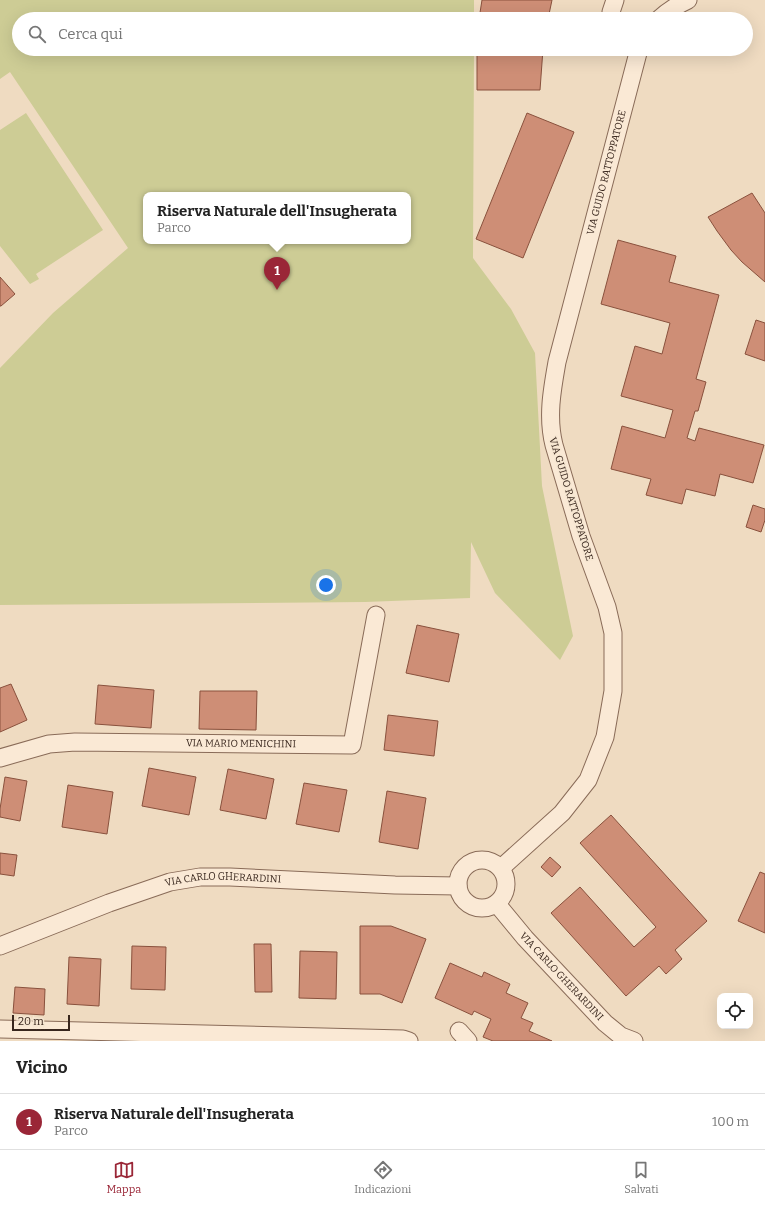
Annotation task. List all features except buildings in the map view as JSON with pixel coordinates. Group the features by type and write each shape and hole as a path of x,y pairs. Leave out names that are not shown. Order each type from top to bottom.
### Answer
{"street":[{"path":"611,12 615,0"},
{"path":"667,12 688,0"},
{"name":"VIA GUIDO RATTOPPATORE","path":"501,868 562,813 588,780 605,737 613,690 613,633 607,607 581,536 552,437 550,416 552,387 556,362 637,56"},
{"name":"VIA MARIO MENICHINI","path":"0,758 48,744 75,742 352,746 376,615"},
{"path":"488,860 501,868 504,873 507,886 502,899 497,904 485,909 479,909 472,907 462,899 458,886 458,879 466,866 472,862 488,860"},
{"name":"VIA CARLO GHERARDINI","path":"0,946 109,903 170,882 200,877 458,886"},
{"name":"VIA CARLO GHERARDINI","path":"497,904 525,938 605,1023 621,1036 634,1041"},
{"path":"0,1029 403,1039 409,1041"}],"shaded area":[{"path":"0,0 474,0 474,12 12,12 12,56 474,56 473,258 511,309 535,353 542,486 573,636 560,660 495,593 471,542 470,598 365,602 0,605 0,368 53,313 128,248 10,72 0,79"},
{"path":"26,113 103,230 36,274 39,279 30,284 0,246 0,130"}],"place":[{"name":"Riserva Naturale dell'Insugherata","path":"277,290"}]}
